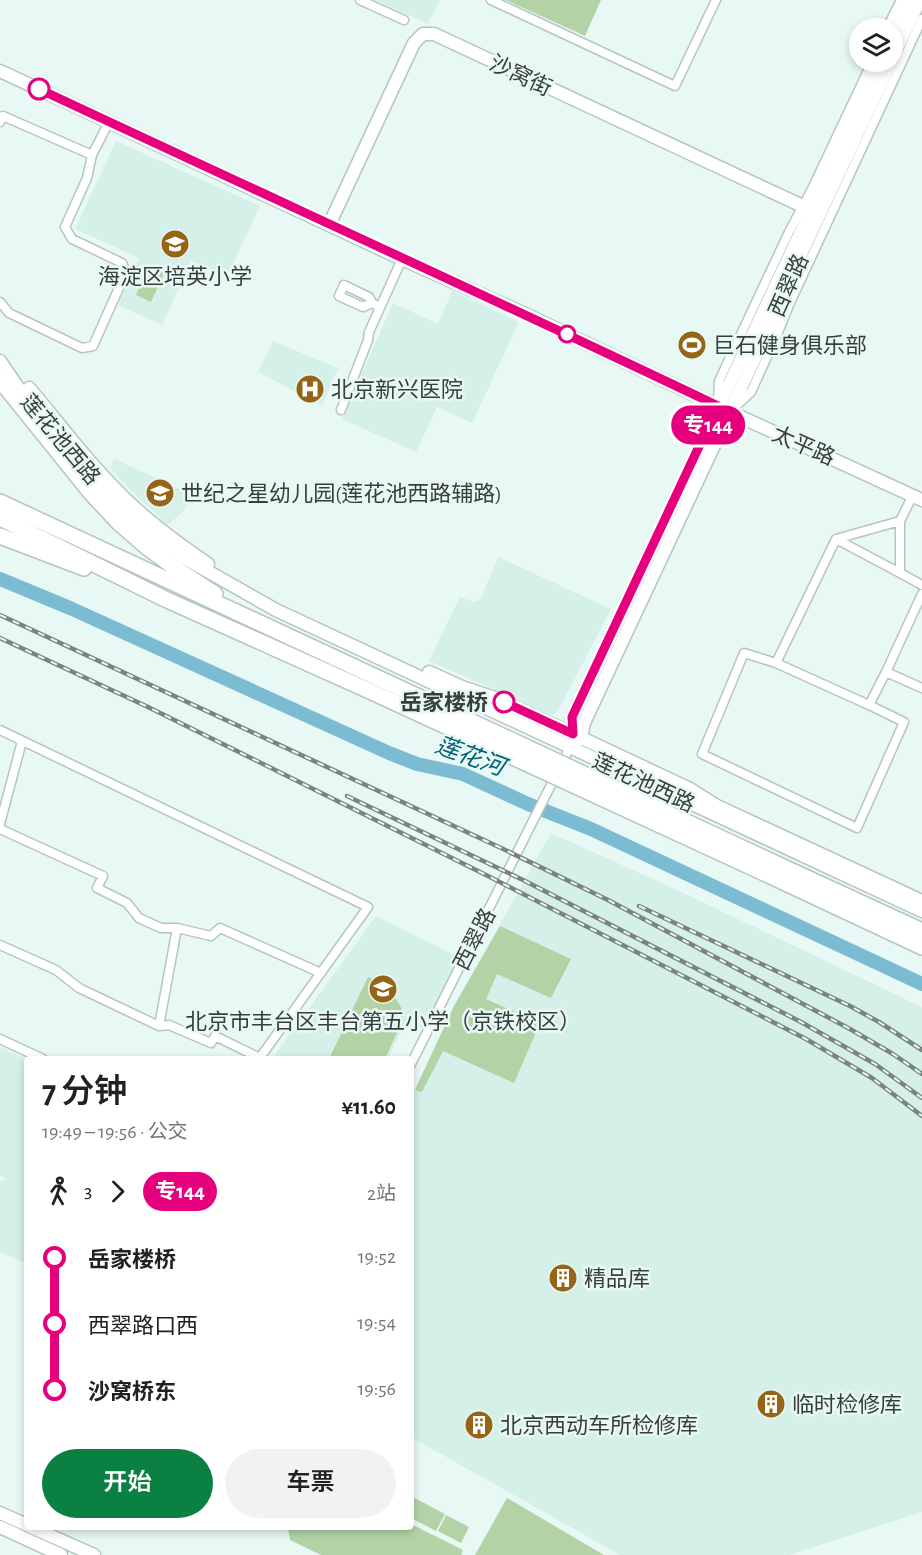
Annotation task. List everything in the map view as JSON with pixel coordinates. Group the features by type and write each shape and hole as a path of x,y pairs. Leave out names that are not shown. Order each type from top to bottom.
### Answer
{"highway":[{"path":"1,370 91,493 119,523 148,548 267,627 375,685"},
{"path":"0,502 27,523 165,599"},
{"path":"0,518 27,523 267,627"},
{"path":"2,537 165,599 375,685 778,872 922,931"},
{"path":"778,872 922,947"}],"street":[{"path":"360,0 404,20"},
{"path":"491,0 675,86 716,0"},
{"path":"897,18 912,2"},
{"path":"903,18 912,2"},
{"name":"西翠路","path":"903,28 912,2"},
{"path":"730,412 751,392 789,304 922,20"},
{"name":"沙窝街","path":"329,225 414,43 423,34 434,34 807,208"},
{"name":"太平路","path":"0,70 917,498"},
{"path":"807,208 868,72"},
{"name":"西翠路","path":"577,736 572,717 718,406 807,208 876,72"},
{"name":"西翠路","path":"577,736 730,412 775,315 778,303 886,72"},
{"path":"0,122 3,116 92,155"},
{"path":"0,302 9,313 81,348 93,346 126,272 122,263 72,239 65,227 87,178 92,155 109,122"},
{"path":"341,410 368,340 376,305 402,259"},
{"name":"莲花池西路","path":"1,370 22,379 98,470 134,507 174,541 214,568 278,603 462,687 495,698 690,789 717,806 922,901"},
{"name":"莲花池西路","path":"1,370 17,386 90,476 128,515 186,559 276,610 922,911"},
{"path":"900,573 900,521 917,498"},
{"path":"776,663 836,539 900,521"},
{"path":"836,539 922,585"},
{"path":"869,705 922,594"},
{"path":"744,653 776,663 904,722 857,828 702,754 744,653"},
{"path":"886,672 922,688"},
{"path":"0,730 368,907 260,1056"},
{"path":"570,747 577,736"},
{"path":"0,824 3,800 22,741"},
{"name":"西翠路","path":"414,1058 570,747"},
{"path":"0,829 103,876 97,888 127,903 140,918 161,928 177,928 212,936 220,928 321,973"},
{"path":"159,1026 177,928"},
{"path":"0,945 56,970 79,988 159,1026 169,1025 212,1043 215,1036 255,1056"},
{"path":"0,1039 37,1056"},
{"path":"0,1513 24,1524"},
{"path":"0,1527 61,1555"},
{"path":"38,1530 94,1555"}],"shaded area":[{"path":"376,0 440,0 428,24"},
{"name":"海淀区培英小学","path":"116,141 260,206 227,277 191,261 162,325 118,305 139,258 75,229"},
{"path":"452,291 519,322 472,423 437,407 416,452 342,419 393,303 438,324"},
{"name":"北京新兴医院","path":"273,341 338,368 322,405 258,372"},
{"name":"世纪之星幼儿园(莲花池西路辅路)","path":"115,459 192,495 184,510 168,525 110,468"},
{"path":"498,557 611,609 558,711 552,715 429,661 460,597 475,602 481,598"},
{"path":"551,833 673,888 922,1007 922,1512 789,1555 620,1555 414,1439 414,1091 454,1006"},
{"name":"北京市丰台区丰台第五小学（京铁校区）","path":"376,916 459,957 424,1029 406,1021 389,1056 274,1056"},
{"path":"0,1047 24,1058 24,1263 0,1252 0,1180 4,1181 5,1178 0,1176"}],"green space":[{"path":"506,0 601,0 585,36"},
{"path":"148,266 164,273 151,302 136,295"},
{"path":"500,926 571,959 551,998 497,974 486,999 540,1023 514,1083 443,1051 422,1092 415,1090 454,1006"},
{"path":"368,977 376,980 370,993 377,991 390,994 399,1003 403,1015 386,1056 330,1056"},
{"path":"414,1498 445,1514 436,1531 414,1520"},
{"path":"507,1498 604,1555 475,1555"},
{"path":"446,1515 469,1527 461,1543 438,1531"},
{"path":"414,1526 463,1550 461,1555 321,1555 290,1540 288,1530 414,1530"}],"waterway":[{"name":"莲花河","path":"0,579 70,608 389,753 417,764 463,774 528,804 591,829 922,984"}],"railway":[{"path":"0,615 608,900 850,1029 922,1074"},
{"path":"0,638 249,757 806,1039 872,1078 922,1116"},
{"path":"347,796 523,880 801,1022 875,1064 922,1098"},
{"path":"639,906 850,1006 922,1050"}],"bus line":[{"name":"专144","path":"39,89 718,406 572,717 573,734 504,702"}],"place":[{"name":"海淀区培英小学","path":"175,244"},
{"name":"巨石健身俱乐部","path":"692,345"},
{"name":"北京新兴医院","path":"310,389"},
{"name":"世纪之星幼儿园(莲花池西路辅路)","path":"160,493"},
{"name":"岳家楼桥","path":"504,702"},
{"name":"北京市丰台区丰台第五小学（京铁校区）","path":"383,989"},
{"name":"精品库","path":"563,1278"},
{"name":"临时检修库","path":"771,1404"},
{"name":"北京西动车所检修库","path":"479,1425"}]}
